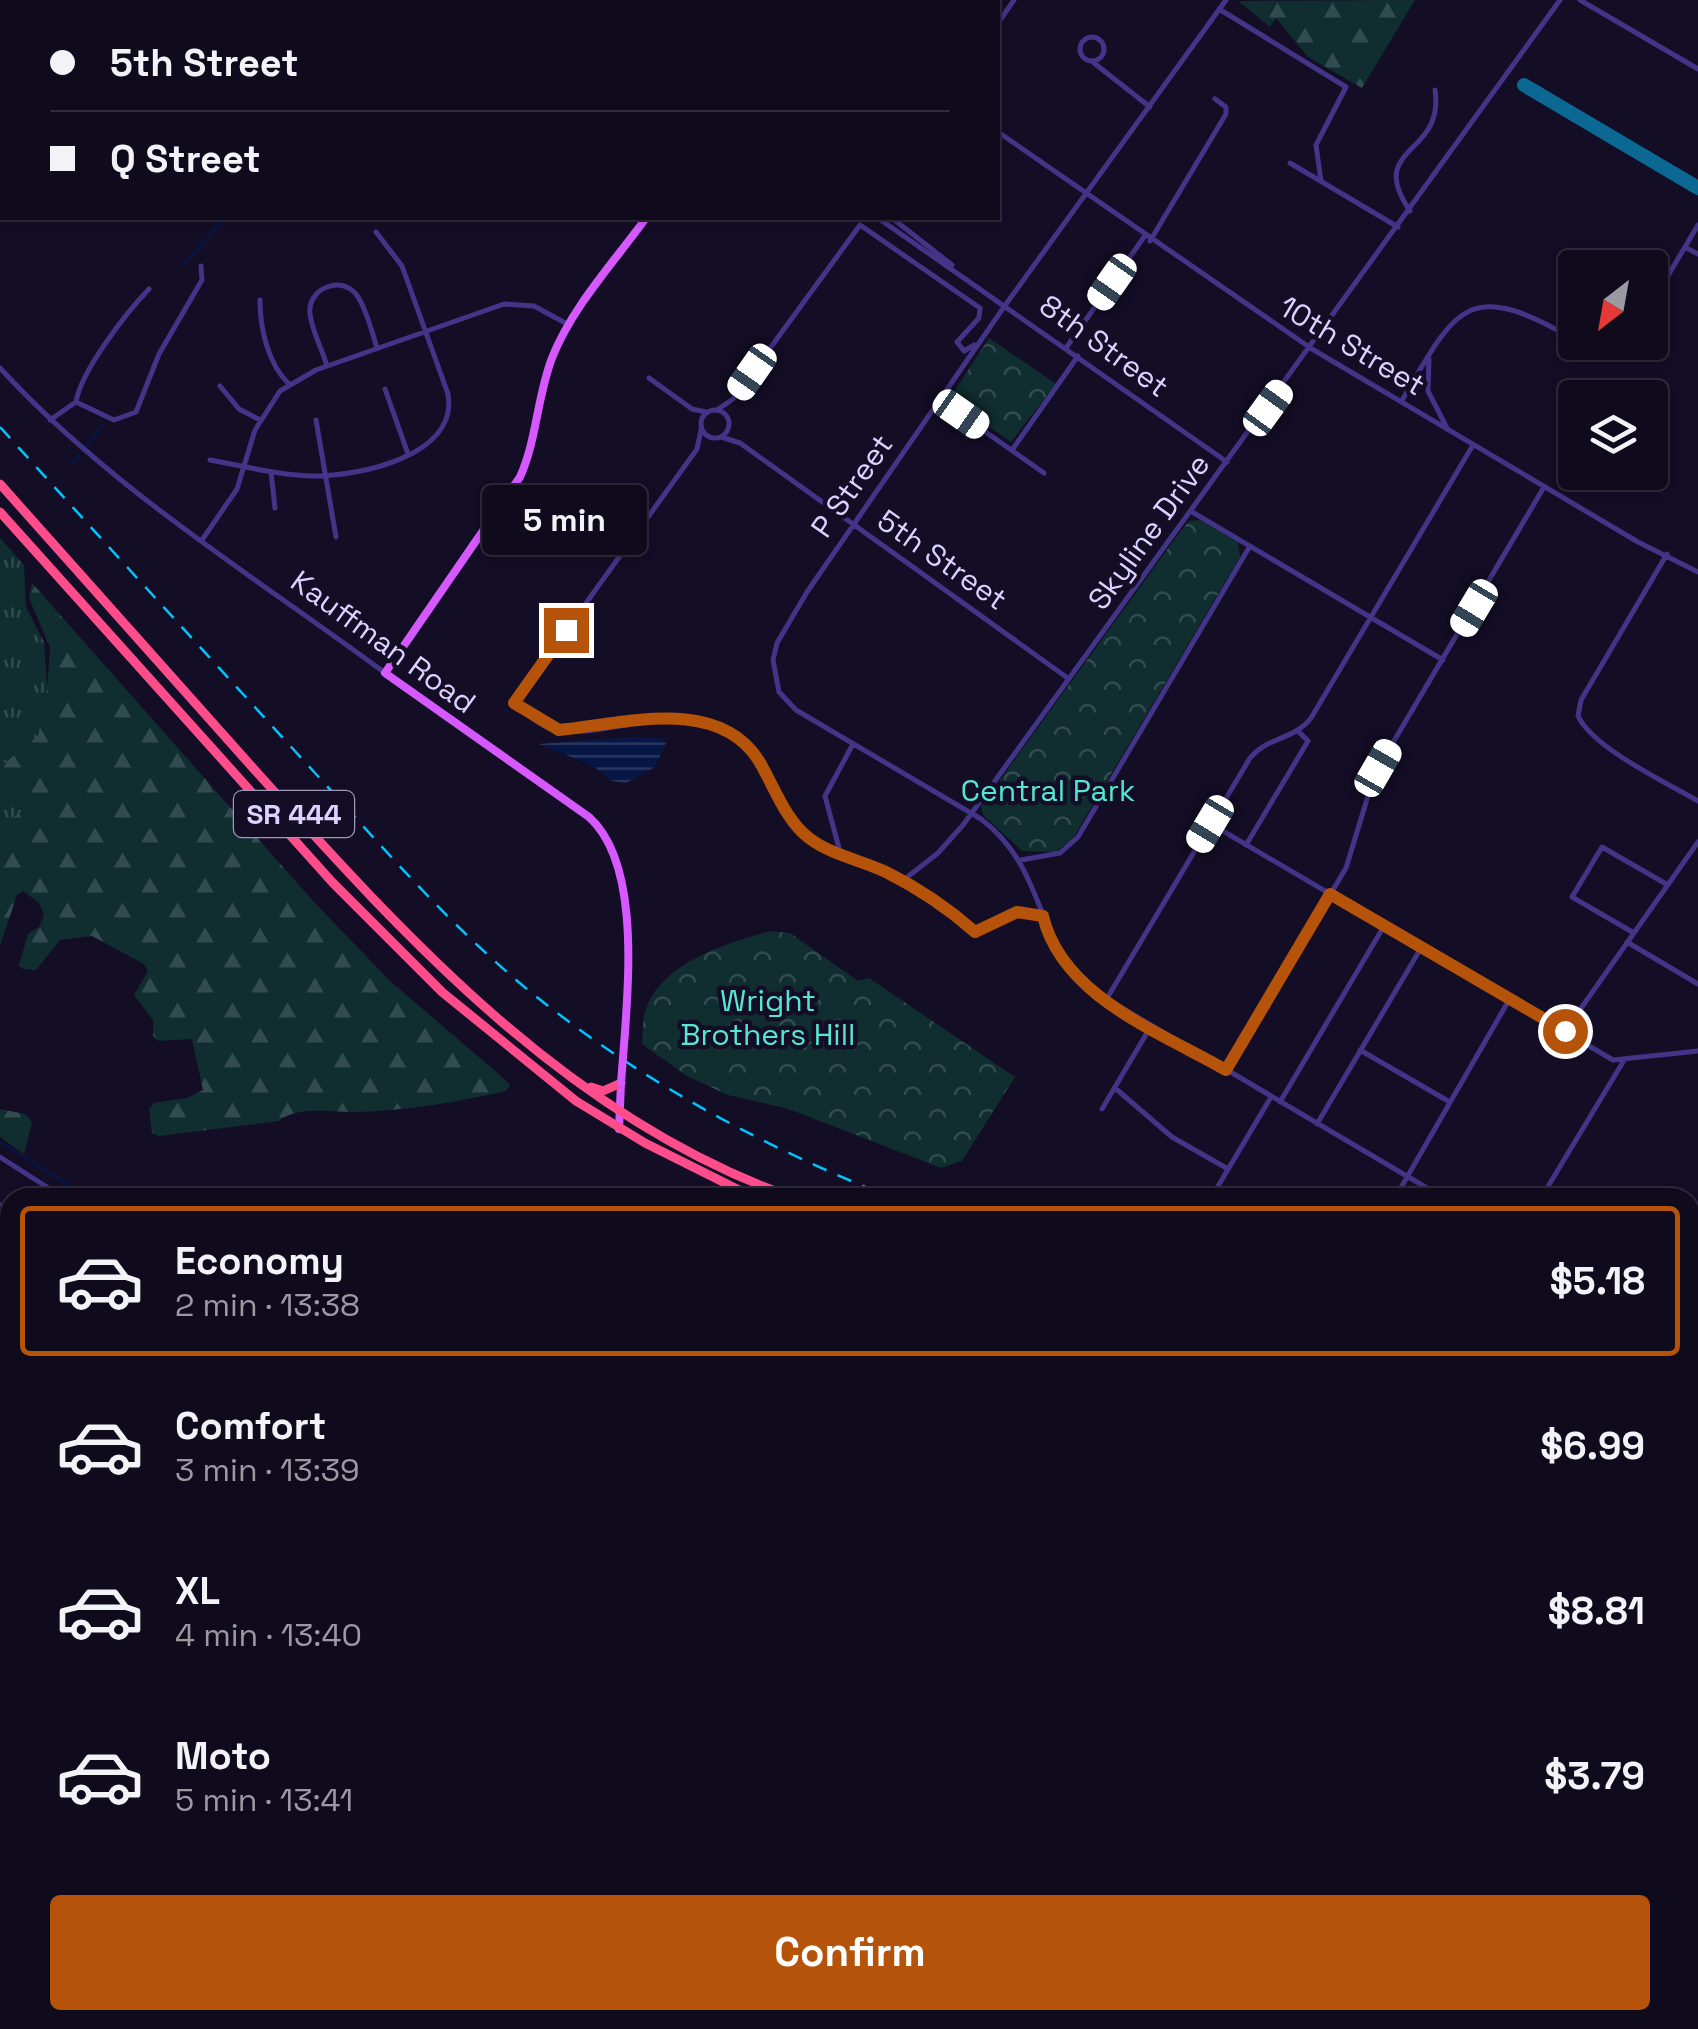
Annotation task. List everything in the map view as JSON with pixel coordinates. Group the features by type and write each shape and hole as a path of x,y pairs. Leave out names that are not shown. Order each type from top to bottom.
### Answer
{"highway":[{"name":"SR 444","path":"0,484 368,896 514,1031 618,1112 674,1148 770,1188"},
{"name":"SR 444","path":"0,512 381,935 521,1060 620,1129 735,1188"},
{"path":"514,1031 594,1089 621,1084"}],"main road":[{"path":"385,673 520,477 531,450 551,362 569,325 645,220"},
{"name":"Kauffman Road","path":"385,673 590,817 606,835 616,856 625,914 620,1129"}],"street":[{"name":"P Street","path":"853,744 788,704 777,687 772,666 780,637 852,524 980,340 1226,0"},
{"name":"Skyline Drive","path":"901,882 938,853 970,814 1312,348 1560,0"},
{"path":"1580,0 1698,69"},
{"path":"1219,9 1346,87 1316,145 1321,182"},
{"path":"1094,63 1104,44 1098,38 1086,37 1081,52 1094,63 1150,107"},
{"path":"1410,211 1396,187 1395,173 1436,121 1435,90"},
{"path":"1066,348 1147,239 1226,114 1226,107 1215,99"},
{"name":"10th Street","path":"1000,133 1147,239 1312,348 1638,542 1698,572"},
{"path":"1290,162 1398,227"},
{"name":"8th Street","path":"881,220 954,267 1228,462"},
{"name":"8th Street","path":"895,220 954,267"},
{"path":"649,378 692,409 717,410 733,399 860,225 977,305 981,314 958,340 958,347 966,352 980,340"},
{"path":"1668,275 1698,225"},
{"path":"210,460 271,472 350,474 436,440 449,414 448,394 402,266 376,232"},
{"path":"1685,246 1698,254"},
{"path":"76,402 114,420 136,412 159,354 202,280 201,266"},
{"path":"327,366 310,312 315,296 328,286 342,285 358,296 377,348"},
{"path":"49,420 76,402 80,387 118,322 149,289"},
{"path":"260,300 263,334 277,370 289,384"},
{"path":"202,540 235,493 260,420 289,384 327,366 510,303 534,306 569,325"},
{"path":"1401,402 1448,326 1467,312 1492,306 1522,310 1558,330"},
{"path":"1431,351 1428,391 1449,431"},
{"path":"1012,450 1078,356"},
{"name":"Kauffman Road","path":"0,368 49,420 104,468 385,673"},
{"path":"220,386 236,406 260,420"},
{"path":"385,389 408,454"},
{"path":"697,449 730,426 733,399"},
{"path":"940,400 1044,473"},
{"path":"692,409 701,426 718,438"},
{"path":"717,410 728,417"},
{"path":"708,412 697,449 514,703 554,730 689,719 722,727 752,751 801,831 943,905 975,932 1017,912 1043,916"},
{"path":"316,420 336,537"},
{"name":"5th Street","path":"730,426 740,443"},
{"name":"5th Street","path":"718,438 740,443 1069,678"},
{"path":"1106,1000 1256,750 1299,732 1473,445"},
{"path":"271,472 270,489 276,508"},
{"path":"1226,1070 1353,851 1372,779 1544,487"},
{"path":"1192,512 1442,660"},
{"path":"1021,860 1060,853 1078,837 1250,546"},
{"path":"1667,554 1581,700 1578,716 1584,727 1620,754 1698,801"},
{"path":"1246,845 1308,741 1299,732"},
{"path":"840,853 825,796 853,744 1000,834 1021,860 1069,968 1106,1000 1427,1188"},
{"path":"1210,824 1509,1000 1623,1062 1698,1051"},
{"path":"1565,1031 1697,845"},
{"path":"1634,933 1572,897 1602,847 1668,885"},
{"path":"1280,1102 1384,926"},
{"path":"1628,942 1698,984"},
{"path":"1317,1124 1421,948"},
{"path":"1400,1188 1509,1000"},
{"path":"1102,1109 1150,1026"},
{"path":"1360,1050 1448,1101"},
{"path":"1547,1188 1623,1062"},
{"path":"1115,1088 1172,1137 1228,1168"},
{"path":"1217,1188 1271,1097"},
{"path":"0,1157 48,1188"}],"green space":[{"path":"1415,0 1362,88 1308,57 1276,18 1270,27 1238,1"},
{"path":"989,338 1056,384 1011,442 949,399"},
{"name":"Central Park","path":"1200,520 1238,542 1240,557 1072,840 1055,852 1022,851 983,815 981,806 1174,540 1189,521"},
{"path":"0,538 24,565 26,607 44,642 47,684 102,742 0,880"},
{"path":"32,583 314,902 390,981 501,1076 510,1085 506,1091 412,1108 306,1111 279,1121 159,1136 152,1133 149,1109 154,1103 187,1098 203,1090 192,1039 159,1041 153,1036 153,1020 134,995 148,971 144,964 92,936 60,940 36,970 23,969 19,965 28,934 39,927 44,915 39,903 23,891 17,895 0,946 0,841 5,824 21,812 29,795 14,788 0,795 0,767 38,736 47,691 50,647 29,598"},
{"name":"Wright Brothers Hill","path":"770,931 790,933 858,981 869,978 1015,1077 962,1161 941,1168 789,1109 728,1095 687,1076 642,1044 647,1006 668,977 700,956"},
{"path":"0,1109 25,1114 32,1122 24,1154 0,1137"}],"water":[{"path":"661,738 666,743 655,767 626,783 612,781 593,766 539,744"}],"waterway":[{"path":"184,264 223,220"},
{"path":"86,447 103,425"},
{"path":"71,464 79,455"},
{"path":"0,1142 74,1188"}],"taxiway":[{"path":"1524,85 1698,188"}],"railway":[{"path":"0,427 393,859 503,969 574,1026 705,1110 869,1188"}],"route":[{"path":"566,630 514,703 541,723 559,730 689,719 722,727 752,751 794,823 812,840 886,872 936,900 975,932 1008,914 1024,911 1043,916 1060,956 1087,986 1226,1070 1330,894 1565,1031"}]}
